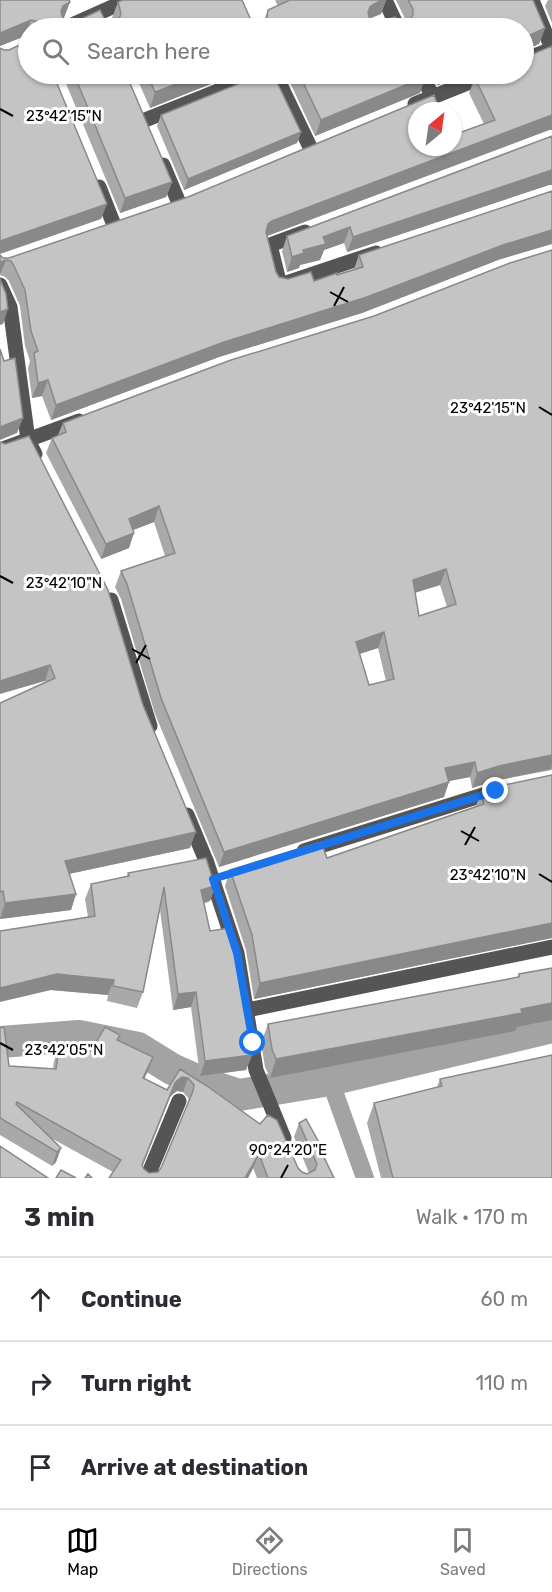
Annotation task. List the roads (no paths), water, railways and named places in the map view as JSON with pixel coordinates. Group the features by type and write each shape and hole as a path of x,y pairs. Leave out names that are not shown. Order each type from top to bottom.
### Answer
{"street":[{"path":"79,18 96,6 128,0"},
{"path":"385,0 390,18"},
{"path":"532,0 552,49 534,56"},
{"path":"145,121 236,84"},
{"path":"280,84 310,148"},
{"path":"426,84 433,96"},
{"path":"402,109 464,84"},
{"path":"158,152 179,203"},
{"path":"92,171 114,225"},
{"path":"324,225 270,245 280,285 385,250"},
{"path":"0,285 10,307 28,440 44,470"},
{"path":"0,450 93,415"},
{"path":"107,592 146,717 155,738"},
{"path":"292,855 518,786"},
{"path":"181,800 218,878 237,953 256,1070 291,1155"},
{"path":"247,1010 552,947"},
{"path":"147,1178 179,1101"}],"waterway":[{"path":"0,1042 79,1036 138,1048 172,1069 208,1085 239,1095 330,1080 552,1027"},
{"path":"330,1080 365,1178"}]}
